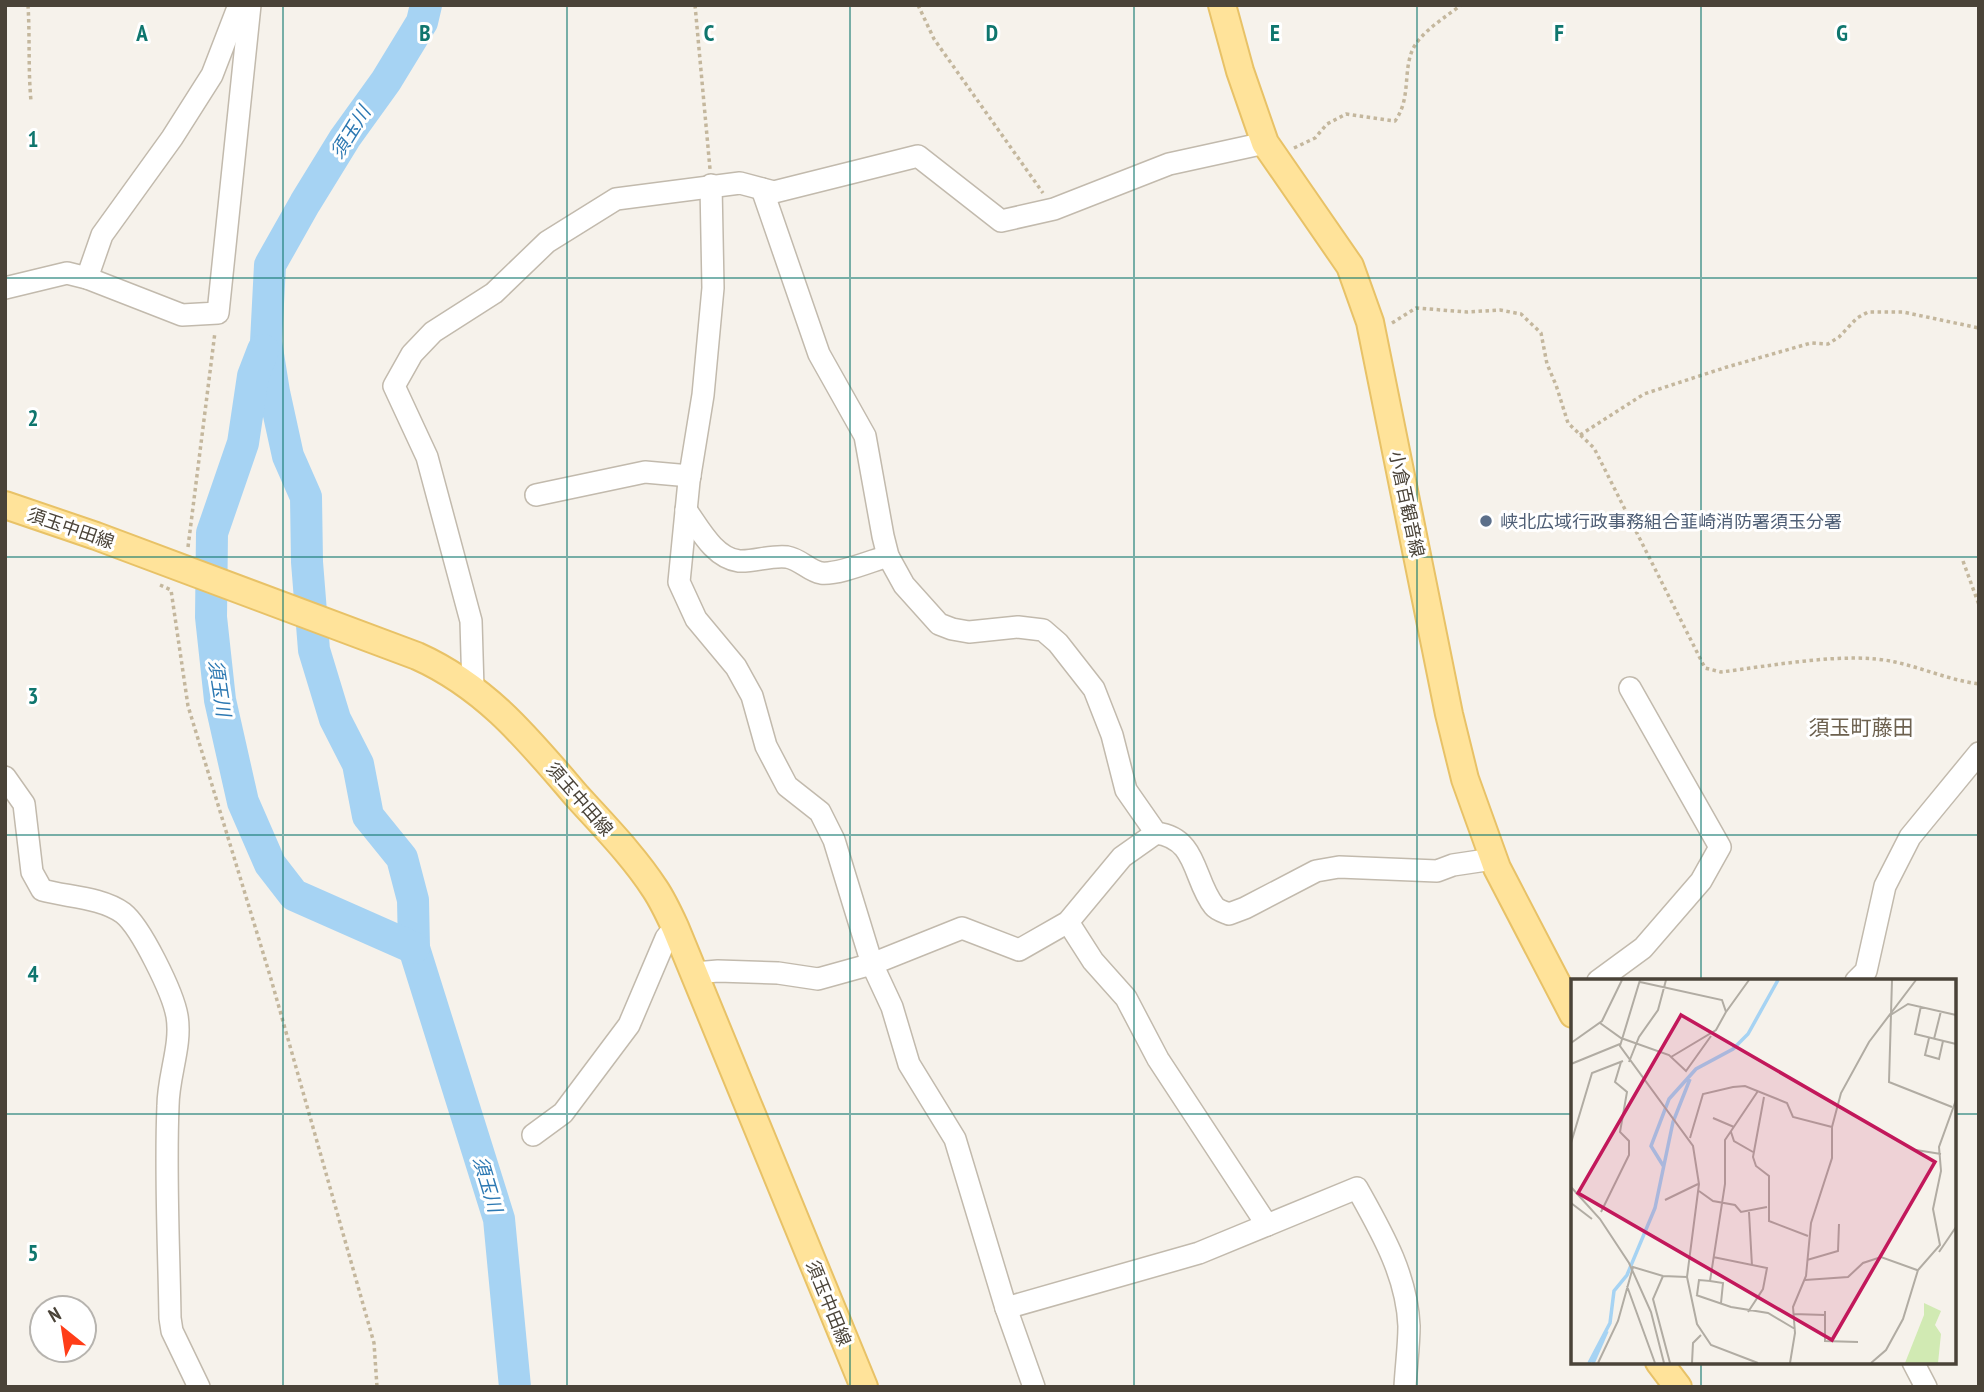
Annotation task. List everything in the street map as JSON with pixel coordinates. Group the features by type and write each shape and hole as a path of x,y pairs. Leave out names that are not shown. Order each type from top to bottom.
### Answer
{"main road":[{"name":"小倉百観音線","path":"1222,5 1240,71 1269,149 1350,266 1372,335 1449,714 1465,779 1493,859 1571,1006"},
{"name":"須玉中田線","path":"5,505 96,536 417,656 442,668 474,689 516,726 655,889 695,973 864,1387"}],"street":[{"path":"87,278 102,235 172,138 212,75 239,5"},
{"path":"5,288 67,273 182,314 218,313 250,5"},
{"path":"474,689 471,621 428,457 394,386 412,354 433,332 494,293 547,242 616,199 740,183 774,192 918,156 1001,221 1054,209 1169,164 1269,149"},
{"path":"711,185 713,288 680,582 696,619 736,667 752,696 766,746 787,786 820,812 834,840 872,964 892,1007 909,1064 955,1139 1006,1308 1034,1387"},
{"path":"762,189 819,354 865,436 888,556 904,585 939,624 952,629 969,632 1018,627 1043,630 1058,643 1094,689 1112,735 1126,790 1156,833"},
{"path":"536,495 645,471 690,476"},
{"path":"686,510 718,551 737,561 788,557 818,572 830,573 888,556"},
{"path":"1601,979 1643,948 1701,881 1720,847 1630,688"},
{"path":"1858,979 1866,971 1885,886 1910,836 1979,753"},
{"path":"5,777 24,804 32,872 41,890 106,904 124,914 141,934 169,992 177,1016 167,1103 170,1318 172,1331 199,1387"},
{"path":"695,973 766,973 818,979 872,964 962,928 1019,950 1068,922 1122,857 1156,833 1171,835 1184,847 1215,908 1228,914 1245,908 1303,876 1339,867 1437,871 1453,865 1493,859"},
{"path":"1068,922 1093,961 1126,998 1158,1059 1267,1225"},
{"path":"533,1135 563,1113 629,1025 666,938 675,927"},
{"path":"1006,1308 1199,1253 1357,1188 1388,1243 1402,1284 1409,1325 1405,1387"},
{"path":"1914,1364 1926,1387"}],"path":[{"path":"28,5 31,101"},
{"path":"695,5 711,185"},
{"path":"918,5 934,39 1054,209"},
{"path":"1269,149 1304,145 1315,138 1327,124 1346,114 1395,121 1403,110 1413,50 1426,33 1461,5"},
{"path":"1372,335 1416,308 1467,312 1500,310 1521,314 1541,333 1547,364 1567,424 1594,447 1705,668 1721,672 1855,658 1894,661 1957,681 1979,684"},
{"path":"1580,435 1644,394 1811,344 1828,344 1839,337 1857,318 1868,312 1903,312 1979,328"},
{"path":"190,572 218,313"},
{"path":"1963,561 1979,605"},
{"path":"159,584 171,590 188,706 271,979 374,1343 377,1387"}],"waterway":[{"name":"須玉川","path":"426,5 422,22 386,81 345,138 270,265 266,342 288,456 306,497 307,562 314,650 335,719 358,764 368,816 402,858 413,900 414,948 499,1219 515,1387"},
{"name":"須玉川","path":"263,350 253,376 243,443 212,533 211,617 220,700 243,802 270,864 294,895 414,948"}],"place":[{"name":"峡北広域行政事務組合韮崎消防署須玉分署","path":"1486,521"}],"district":[{"name":"須玉町藤田","path":"1861,727"}]}
